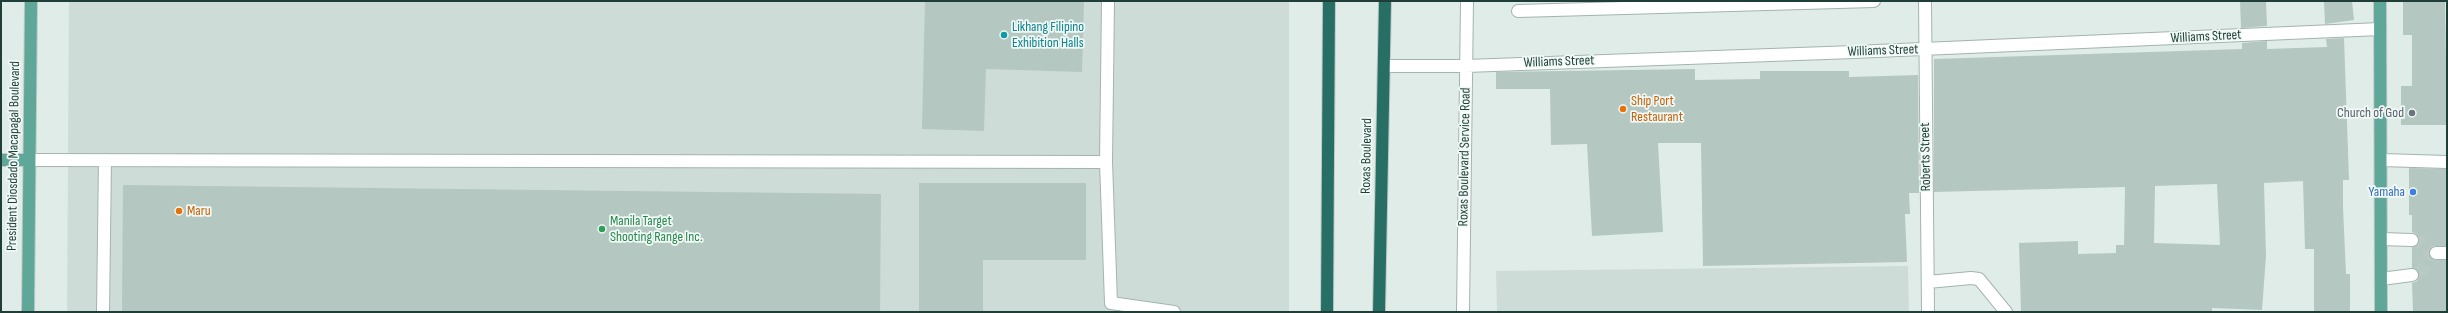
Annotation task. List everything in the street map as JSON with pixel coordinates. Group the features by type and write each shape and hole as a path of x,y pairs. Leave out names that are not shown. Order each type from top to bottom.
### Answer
{"highway":[{"path":"1327,312 1329,1"},
{"name":"Roxas Boulevard","path":"1379,312 1385,1"}],"main road":[{"name":"President Diosdado Macapagal Boulevard","path":"28,312 31,1"},
{"path":"2380,1 2381,312"},
{"path":"1,160 29,160"}],"street":[{"path":"1108,1 1106,162 1111,303 1174,312"},
{"name":"Roxas Boulevard Service Road","path":"1463,312 1467,1"},
{"path":"1518,11 1874,1"},
{"name":"Roberts Street","path":"1925,1 1928,312"},
{"name":"Williams Street","path":"1384,66 1466,66 1925,49 2380,29"},
{"path":"29,160 1106,162"},
{"path":"103,312 105,160"},
{"path":"2381,160 2447,162"},
{"path":"2381,239 2412,240"},
{"path":"2381,279 2412,275"},
{"path":"1928,282 1971,278 1979,279 2006,312"}],"shaded area":[{"path":"69,1 1289,1 1289,312 67,312"},
{"path":"1908,266 1909,312 1497,312 1496,271"}],"building":[{"name":"Likhang Filipino Exhibition Halls","path":"925,1 1084,1 1082,72 986,69 984,131 922,129"},
{"path":"2240,1 2266,1 2267,26 2241,28"},
{"path":"2324,1 2352,1 2354,20 2325,24"},
{"path":"2403,1 2445,1 2447,125 2401,125 2401,86 2412,86 2412,35 2403,35"},
{"path":"2344,38 2349,180 2343,180 2343,207 2346,274 2350,274 2350,312 2314,312 2314,249 2305,249 2303,181 2264,183 2266,256 2262,310 2212,308 2212,312 2021,312 2019,243 2078,241 2078,254 2116,253 2116,245 2124,245 2125,187 1934,192 1934,59 2242,49 2242,43 2267,41 2267,49 2327,47 2326,39","holes":["2217,184 2220,245 2154,243 2155,186"]},
{"path":"1695,69 1695,80 1760,79 1760,71 1849,71 1849,77 1918,75 1919,193 1909,193 1910,214 1905,214 1907,262 1703,266 1701,143 1658,143 1663,232 1592,236 1587,144 1551,145 1550,89 1496,89 1496,72"},
{"path":"2409,168 2447,169 2447,246 2433,246 2429,253 2433,260 2447,260 2447,312 2413,312 2412,283 2417,281 2419,274 2418,270 2412,268 2412,247 2418,244 2419,240 2416,234 2412,232 2412,215 2409,215"},
{"path":"919,183 1086,183 1086,260 983,260 983,312 919,312"},
{"path":"123,185 881,194 880,312 122,312"}],"tunnel":[{"path":"2412,240 2421,243 2430,254 2424,268 2412,275"}],"place":[{"name":"Likhang Filipino Exhibition Halls","path":"1004,35"},
{"name":"Ship Port Restaurant","path":"1623,109"},
{"name":"Church of God","path":"2412,113"},
{"name":"Yamaha","path":"2413,192"},
{"name":"Maru","path":"179,211"},
{"name":"Manila Target Shooting Range Inc.","path":"602,229"}]}
